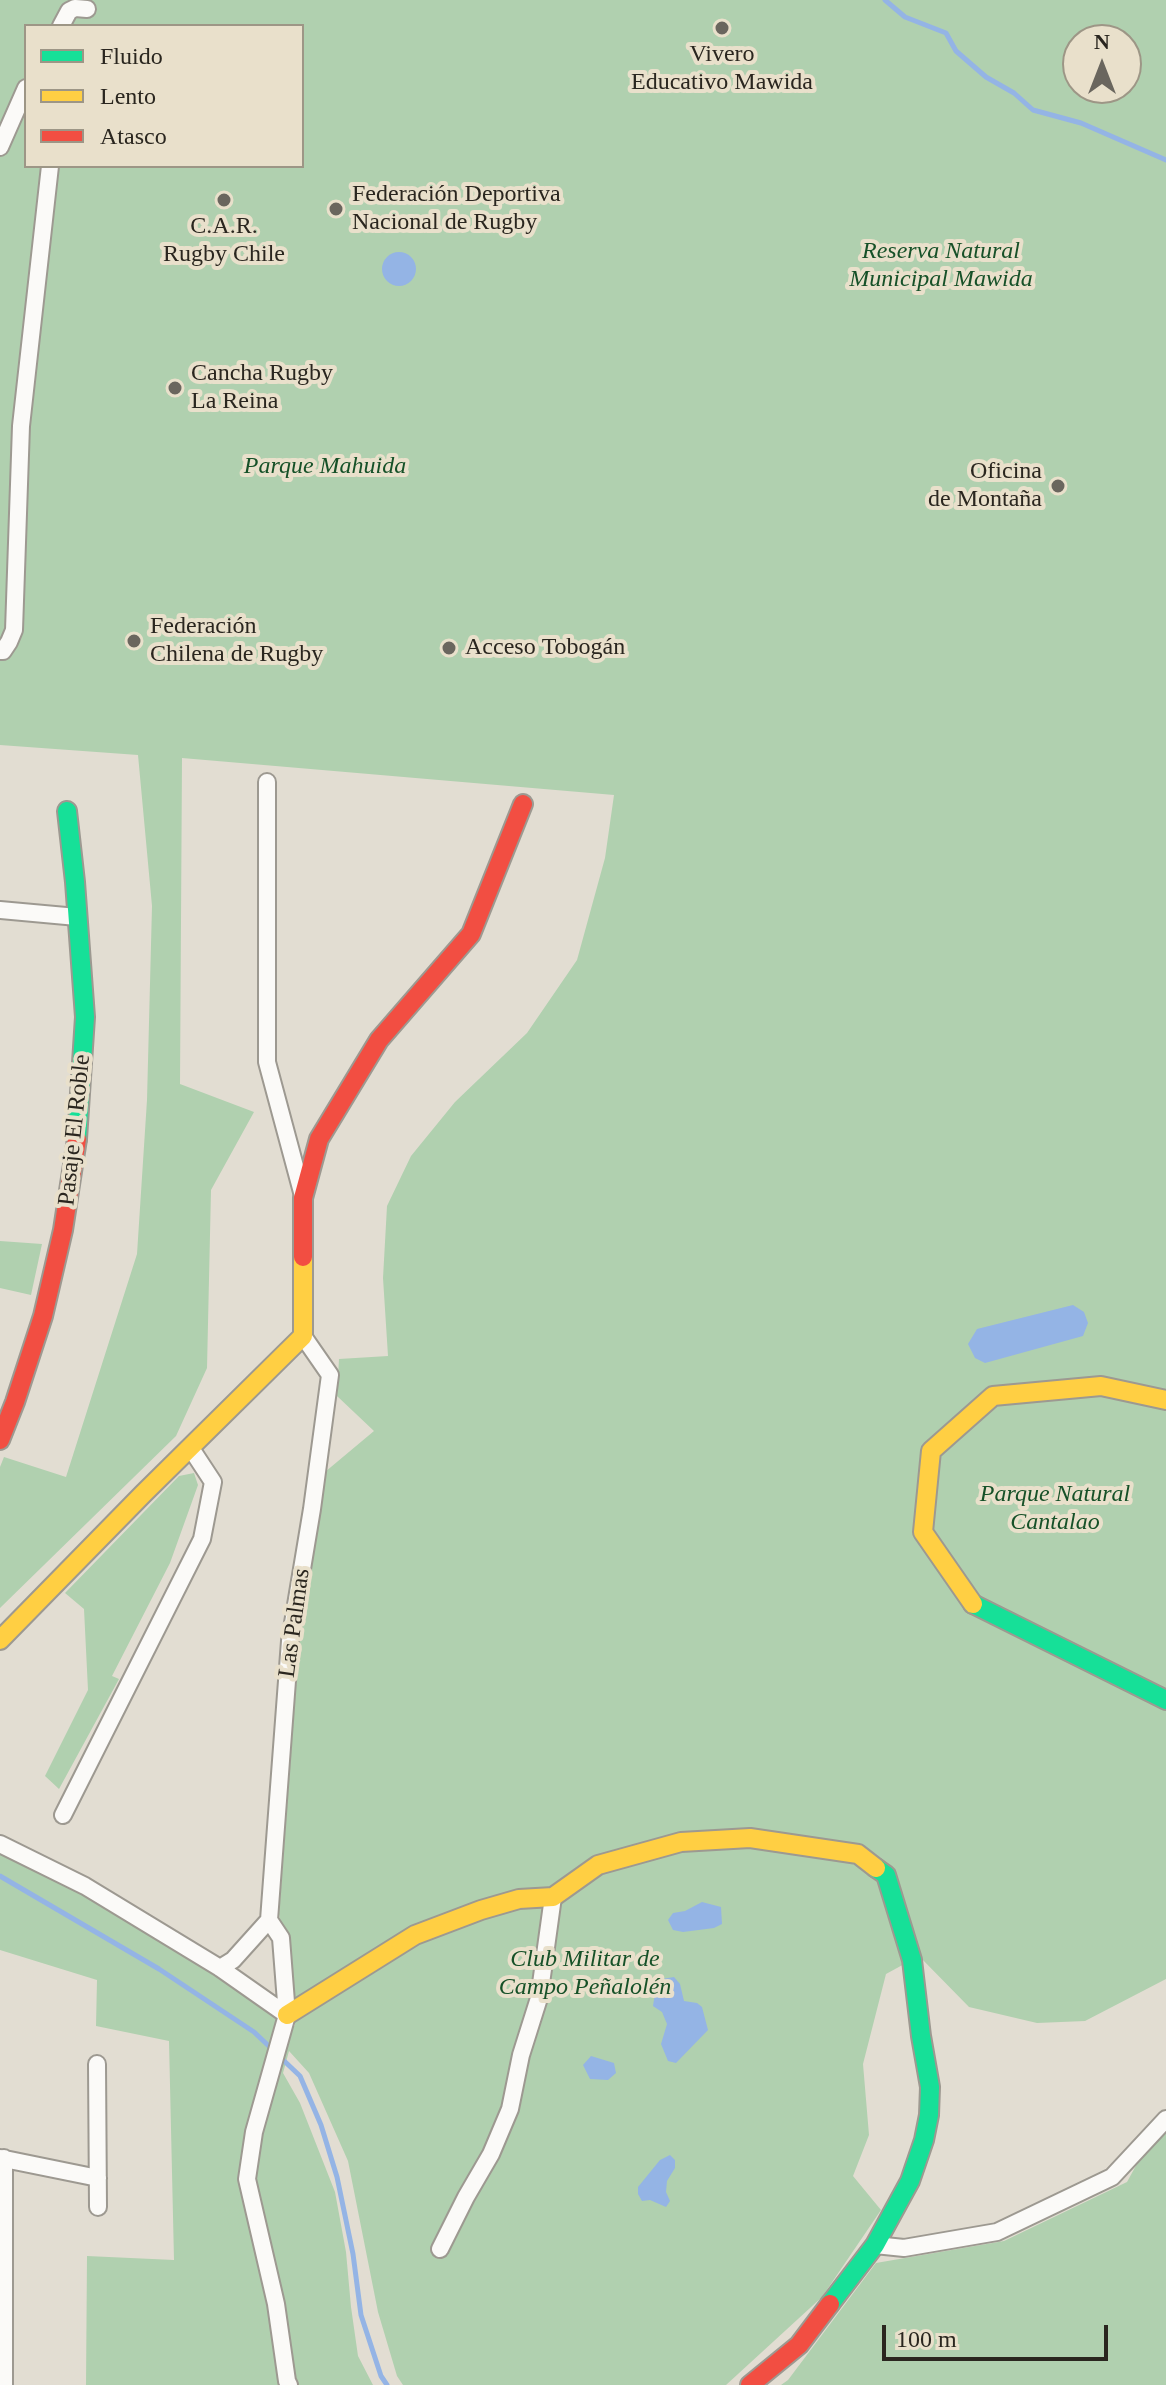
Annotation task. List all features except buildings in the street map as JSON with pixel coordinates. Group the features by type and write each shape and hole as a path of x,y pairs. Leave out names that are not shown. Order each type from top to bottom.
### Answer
{"street":[{"path":"62,24 69,11 87,4"},
{"path":"82,24 87,4"},
{"path":"0,147 24,93"},
{"path":"0,651 3,651 14,630 21,426 50,168"},
{"path":"0,1640 303,1336 303,1198 267,1062 267,782"},
{"path":"303,1198 319,1139 379,1040 471,934 523,804"},
{"name":"Pasaje El Roble","path":"0,1440 43,1316 57,1258 71,1188 81,1103 85,1031 67,811"},
{"path":"0,910 77,917"},
{"name":"Las Palmas","path":"287,2015 281,1938 269,1920 290,1641 330,1375 303,1336"},
{"path":"1166,1400 1101,1386 993,1396 931,1451 923,1532 974,1606 1166,1700"},
{"path":"63,1815 202,1539 213,1482 190,1447"},
{"path":"289,2385 276,2304 247,2179 254,2132 287,2015 415,1935 519,1899 553,1897 598,1865 681,1842 750,1838 858,1854 886,1875 912,1960 930,2087 924,2140 910,2181 875,2245 799,2345 750,2385"},
{"path":"0,1844 85,1886 220,1968 287,2015"},
{"path":"440,2249 491,2154 510,2109 521,2055 539,1998 553,1897"},
{"path":"220,1968 240,1954 269,1920"},
{"path":"97,2064 98,2207"},
{"path":"875,2245 904,2248 997,2232 1112,2177 1166,2119"},
{"path":"4,2385 2,2158 98,2178"}],"green space":[{"path":"0,0 1166,0 1166,1979 1085,2021 1037,2023 969,2007 919,1956 886,1974 863,2064 869,2135 853,2176 881,2210 822,2297 726,2385 403,2385 397,2376 378,2312 348,2161 309,2073 289,2051 283,2073 300,2103 335,2192 346,2252 358,2356 373,2385 86,2385 87,2256 174,2260 169,2041 96,2026 97,1980 0,1950 0,1847 211,1964 295,2026 279,1914 299,1645 325,1472 374,1431 337,1396 339,1359 388,1356 383,1278 387,1206 411,1156 455,1102 527,1033 577,960 605,858 614,795 182,758 180,1084 254,1112 211,1190 207,1368 176,1436 0,1608 0,1467 4,1457 66,1477 137,1254 147,1100 152,906 138,755 0,745"},
{"path":"0,1241 42,1244 31,1295 0,1288"},
{"path":"194,1473 198,1485 170,1563 112,1676 119,1679 59,1789 45,1776 88,1690 84,1609 65,1593 179,1476"},
{"path":"1166,2111 1166,2385 781,2385 788,2380 876,2263 1004,2241 1127,2182"}],"water":[{"path":"399,252 411,257 416,269 411,281 399,286 387,281 382,269 387,257"},
{"path":"1073,1305 1084,1312 1088,1323 1083,1336 985,1363 975,1358 968,1344 977,1329"},
{"path":"702,1902 721,1907 722,1924 683,1932 673,1930 668,1920 673,1913"},
{"path":"674,1977 680,1984 684,2001 702,2007 708,2030 676,2063 668,2061 661,2044 667,2024 662,2012 653,2006 662,1979"},
{"path":"591,2056 614,2063 616,2073 608,2080 590,2079 583,2065"},
{"path":"670,2155 675,2160 675,2168 667,2181 666,2192 670,2201 666,2207 650,2200 642,2201 638,2187 660,2160"}],"waterway":[{"path":"885,0 905,17 946,33 956,51 1033,110 1081,123 1166,160"},
{"path":"0,1876 159,1969 254,2032 273,2050"},
{"path":"280,2057 300,2076 321,2125 337,2177 353,2254 361,2315 381,2376 387,2385"}],"traffic: fast":[{"path":"67,811 85,1017 77,1139"},
{"path":"973,1604 1166,1700"},
{"path":"830,2304 875,2245 910,2181 929,2115 930,2087 912,1960 886,1875 876,1868"}],"traffic: slow":[{"path":"0,1640 303,1336 303,1257"},
{"path":"973,1604 923,1532 931,1451 993,1396 1101,1386 1166,1400"},
{"path":"287,2015 415,1935 519,1899 553,1897 598,1865 681,1842 750,1838 858,1854 876,1868"}],"traffic: jam":[{"path":"303,1257 303,1198 319,1139 379,1040 471,934 523,804"},
{"path":"0,1440 43,1316 63,1230 77,1139"},
{"path":"750,2385 799,2345 830,2304"}],"place":[{"name":"Vivero Educativo Mawida","path":"722,28"},
{"name":"C.A.R. Rugby Chile","path":"224,200"},
{"name":"Federación Deportiva Nacional de Rugby","path":"336,209"},
{"name":"Cancha Rugby La Reina","path":"175,388"},
{"name":"Oficina de Montaña","path":"1058,486"},
{"name":"Federación Chilena de Rugby","path":"134,641"},
{"name":"Acceso Tobogán","path":"449,648"}],"park label":[{"name":"Reserva Natural Municipal Mawida","path":"941,266"},
{"name":"Parque Mahuida","path":"325,467"},
{"name":"Parque Natural Cantalao","path":"1055,1509"},
{"name":"Club Militar de Campo Peñalolén","path":"585,1974"}]}
